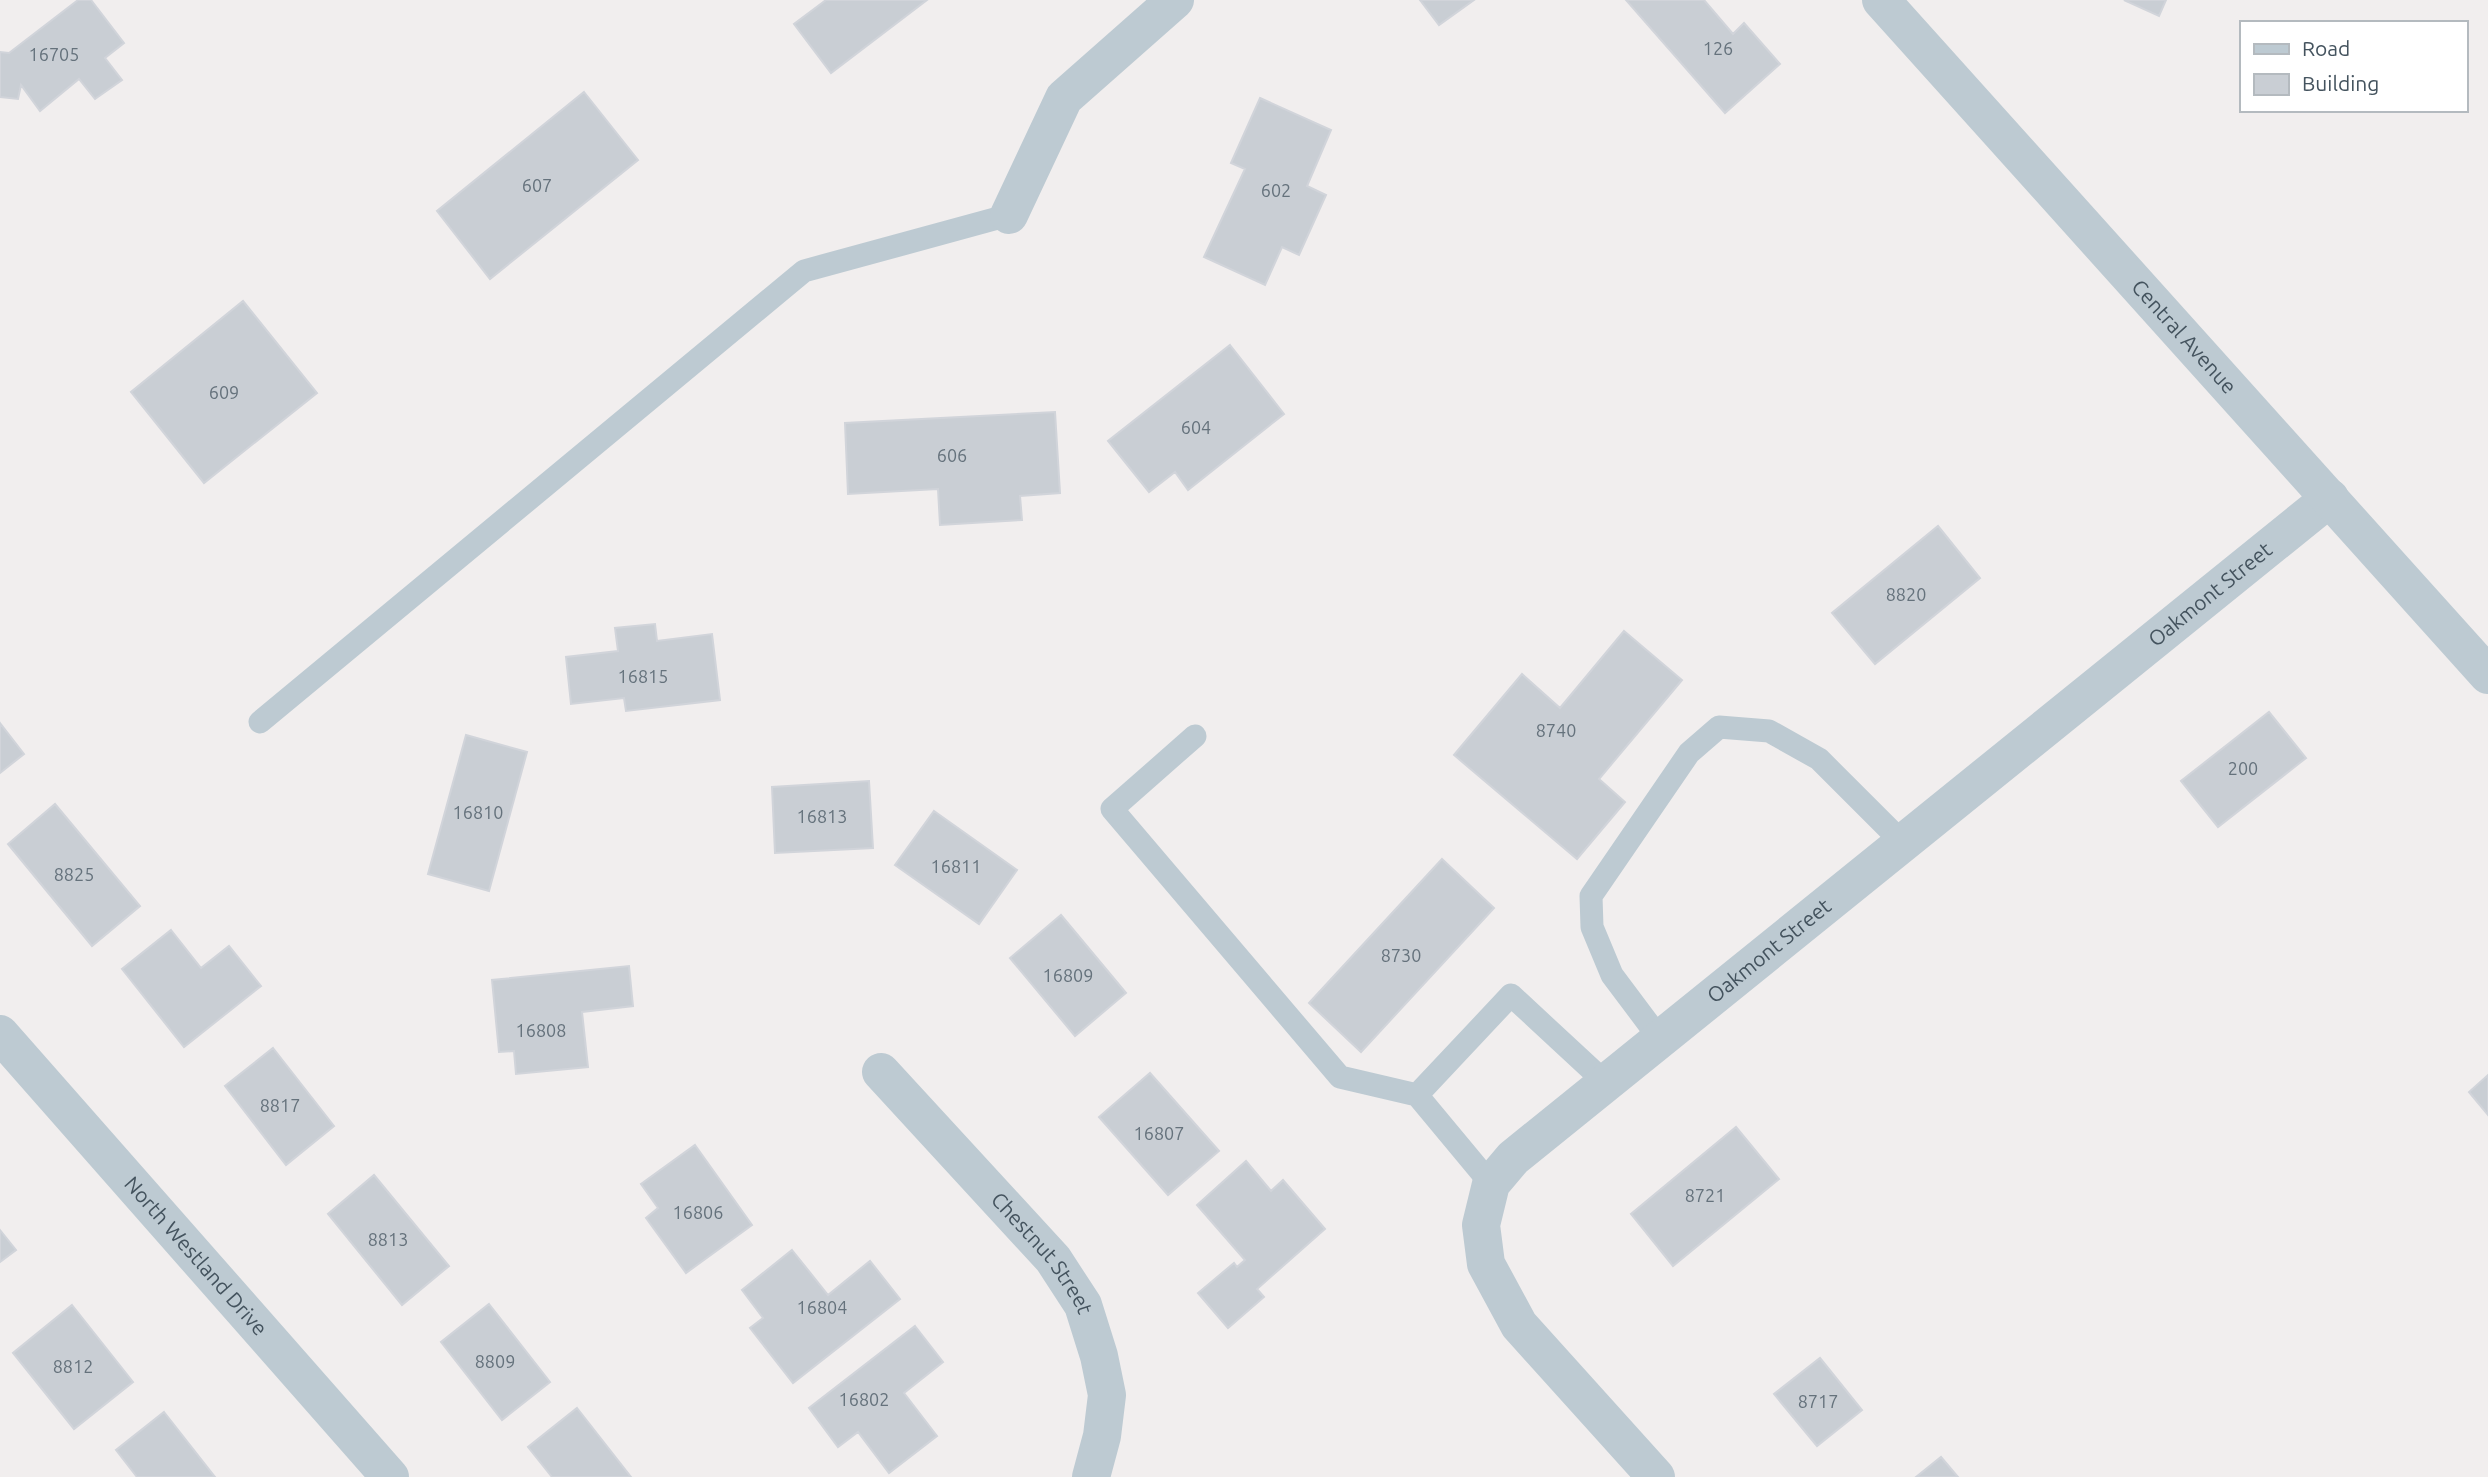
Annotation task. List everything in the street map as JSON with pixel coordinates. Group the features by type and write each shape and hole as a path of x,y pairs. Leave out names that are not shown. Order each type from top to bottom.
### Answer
{"street":[{"path":"1009,215 1064,98 1175,0"},
{"name":"Central Avenue","path":"1881,0 2488,675"},
{"name":"Oakmont Street","path":"1656,1477 1519,1325 1486,1264 1481,1225 1491,1184 1513,1158 2330,498"},
{"name":"North Westland Drive","path":"0,1034 390,1477"},
{"name":"Chestnut Street","path":"881,1072 1053,1259 1083,1305 1100,1356 1107,1395 1102,1436 1091,1477"}],"lane":[{"path":"260,722 804,271 1009,215"},
{"path":"1660,1039 1612,975 1592,927 1591,896 1689,753 1719,727 1769,731 1819,759 1903,843"},
{"path":"1195,736 1112,810 1340,1076 1417,1095 1491,1184"},
{"path":"1417,1095 1511,995 1605,1083"}],"building":[{"path":"78,0 91,0 124,43 105,58 122,80 95,99 79,79 40,111 21,85 18,99 0,97 0,52 9,53"},
{"path":"826,0 927,0 831,73 794,24"},
{"path":"1420,0 1474,0 1439,25"},
{"path":"1626,0 1704,0 1733,34 1744,23 1780,64 1725,113"},
{"path":"2124,0 2166,0 2159,16"},
{"path":"584,92 638,160 490,279 437,211"},
{"path":"1260,98 1331,130 1307,186 1326,195 1299,255 1282,247 1265,285 1204,257 1245,169 1231,163"},
{"path":"243,301 317,393 204,483 131,392"},
{"path":"1230,345 1284,414 1188,490 1175,472 1149,492 1108,441"},
{"path":"1055,412 1060,493 1020,496 1022,520 940,525 938,489 848,494 845,423"},
{"path":"1938,526 1980,578 1875,664 1832,613"},
{"path":"655,624 657,641 712,634 720,700 626,711 624,698 571,704 566,657 618,651 615,628"},
{"path":"1624,631 1682,680 1599,779 1625,802 1577,859 1454,755 1522,674 1560,708"},
{"path":"2269,712 2306,758 2218,827 2181,781"},
{"path":"0,723 24,754 0,773"},
{"path":"466,735 527,752 489,891 428,874"},
{"path":"869,781 873,848 775,853 772,787"},
{"path":"55,804 140,906 92,946 8,844"},
{"path":"934,811 1017,870 979,924 895,865"},
{"path":"1442,859 1494,908 1361,1052 1309,1003"},
{"path":"1061,915 1126,993 1075,1036 1010,958"},
{"path":"171,930 201,968 229,946 261,986 184,1047 122,969"},
{"path":"629,966 633,1006 582,1012 588,1067 516,1074 514,1051 499,1052 492,980"},
{"path":"273,1048 334,1126 286,1165 225,1086"},
{"path":"1150,1073 1219,1151 1168,1195 1099,1117"},
{"path":"2488,1075 2488,1115 2469,1092"},
{"path":"1736,1127 1779,1179 1673,1266 1631,1214"},
{"path":"695,1145 752,1225 686,1273 646,1218 658,1208 641,1184"},
{"path":"1246,1161 1271,1191 1283,1180 1325,1229 1257,1289 1264,1297 1228,1328 1198,1293 1234,1263 1237,1267 1245,1260 1197,1205"},
{"path":"374,1175 449,1266 402,1305 328,1214"},
{"path":"0,1230 16,1250 0,1262"},
{"path":"792,1250 828,1295 870,1261 900,1299 793,1383 750,1328 763,1318 742,1290"},
{"path":"489,1304 550,1382 502,1420 441,1342"},
{"path":"72,1305 133,1382 74,1429 13,1353"},
{"path":"915,1326 943,1362 904,1393 937,1436 889,1473 858,1432 838,1447 809,1408"},
{"path":"1820,1358 1862,1410 1817,1446 1774,1394"},
{"path":"577,1408 631,1477 552,1477 528,1447"},
{"path":"164,1412 215,1477 137,1477 116,1450"},
{"path":"1941,1457 1958,1477 1916,1477"}]}
